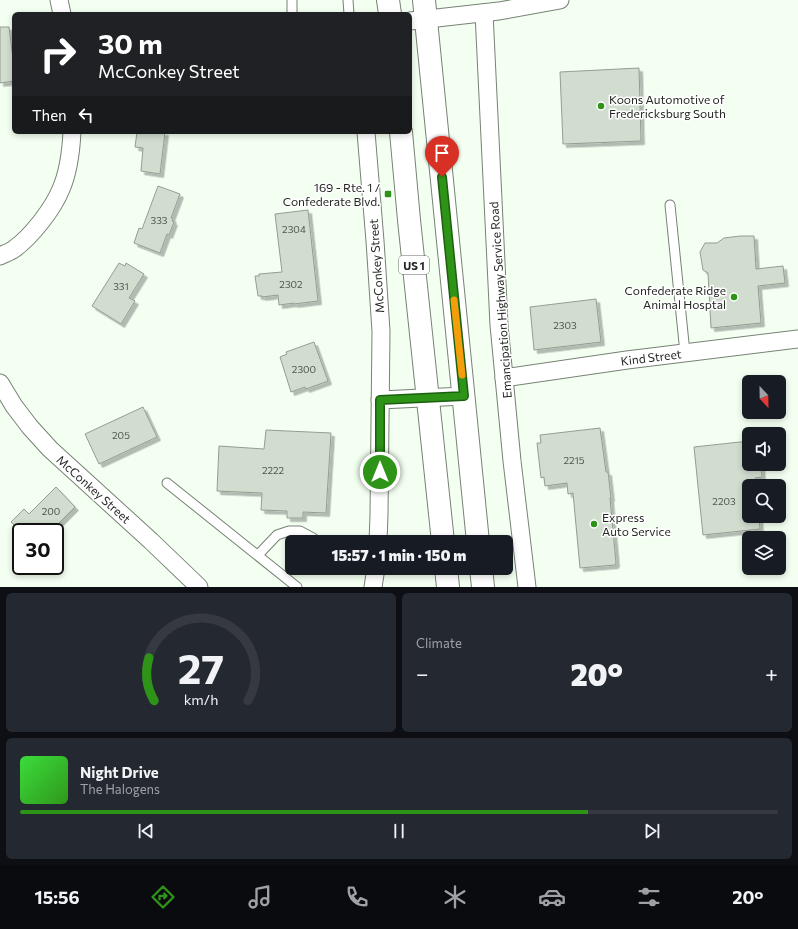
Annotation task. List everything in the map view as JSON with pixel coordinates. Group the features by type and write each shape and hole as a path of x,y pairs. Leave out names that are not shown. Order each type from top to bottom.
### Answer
{"main road":[{"path":"388,0 390,12"},
{"path":"420,14 464,396 477,535"},
{"name":"US 1","path":"400,134 408,220 442,535"},
{"path":"447,575 448,587"},
{"path":"482,575 483,587"}],"street":[{"path":"59,0 62,12"},
{"path":"420,14 484,13 560,0"},
{"name":"Emancipation Highway Service Road","path":"484,13 499,325 512,462 527,587"},
{"path":"0,256 14,249 33,232 49,212 61,189 68,168 72,147 72,134"},
{"name":"McConkey Street","path":"366,134 380,324 378,535"},
{"name":"Kind Street","path":"504,378 798,339"},
{"name":"McConkey Street","path":"0,383 30,428 50,449 152,541 199,587"},
{"path":"380,400 464,396"},
{"path":"372,575 373,587"}],"lane":[{"path":"292,0 292,12"},
{"path":"348,0 350,12"},
{"path":"670,205 686,353"},
{"path":"167,483 297,587"},
{"path":"258,555 277,535 289,531 300,530 308,535"}],"building":[{"path":"0,27 9,27 12,51 12,81 0,83"},
{"name":"Koons Automotive of Fredericksburg South","path":"639,68 641,141 563,144 560,72"},
{"path":"137,134 165,134 160,174 141,171 143,148 135,147"},
{"path":"158,186 180,194 171,218 174,222 169,235 167,234 160,253 134,243 139,228 142,229"},
{"path":"308,210 318,301 279,305 278,295 258,296 255,276 259,276 259,274 282,272 275,214"},
{"name":"Confederate Ridge Animal Hosptal","path":"754,236 756,269 783,266 785,283 758,286 761,323 711,328 708,273 703,270 700,252 705,243 717,243 724,238"},
{"path":"119,263 125,266 126,263 144,274 129,298 135,301 121,324 92,306"},
{"path":"596,299 601,342 534,350 530,307"},
{"path":"314,342 328,381 306,389 305,387 291,392 280,357 287,354 286,352"},
{"path":"143,407 157,437 99,464 85,434"},
{"path":"600,428 606,472 608,472 616,563 615,565 580,568 573,493 568,494 567,483 545,486 544,477 541,478 537,443 541,443 540,435"},
{"path":"266,430 331,433 326,513 303,512 303,518 287,518 287,511 261,510 262,493 217,491 219,446 264,449"},
{"path":"742,442 742,471 762,471 762,477 755,479 742,479 742,523 760,523 760,529 703,535 694,447"},
{"path":"56,487 75,507 59,523 11,522 24,509 29,514"}],"slow traffic":[{"path":"454,300 462,375"}],"place":[{"name":"Koons Automotive of Fredericksburg South","path":"601,106"},
{"name":"169 - Rte. 1 / Confederate Blvd.","path":"388,194"},
{"name":"Confederate Ridge Animal Hosptal","path":"734,297"},
{"name":"Express Auto Service","path":"594,524"}],"route":[{"path":"380,472 380,400 464,396 442,177"}]}
